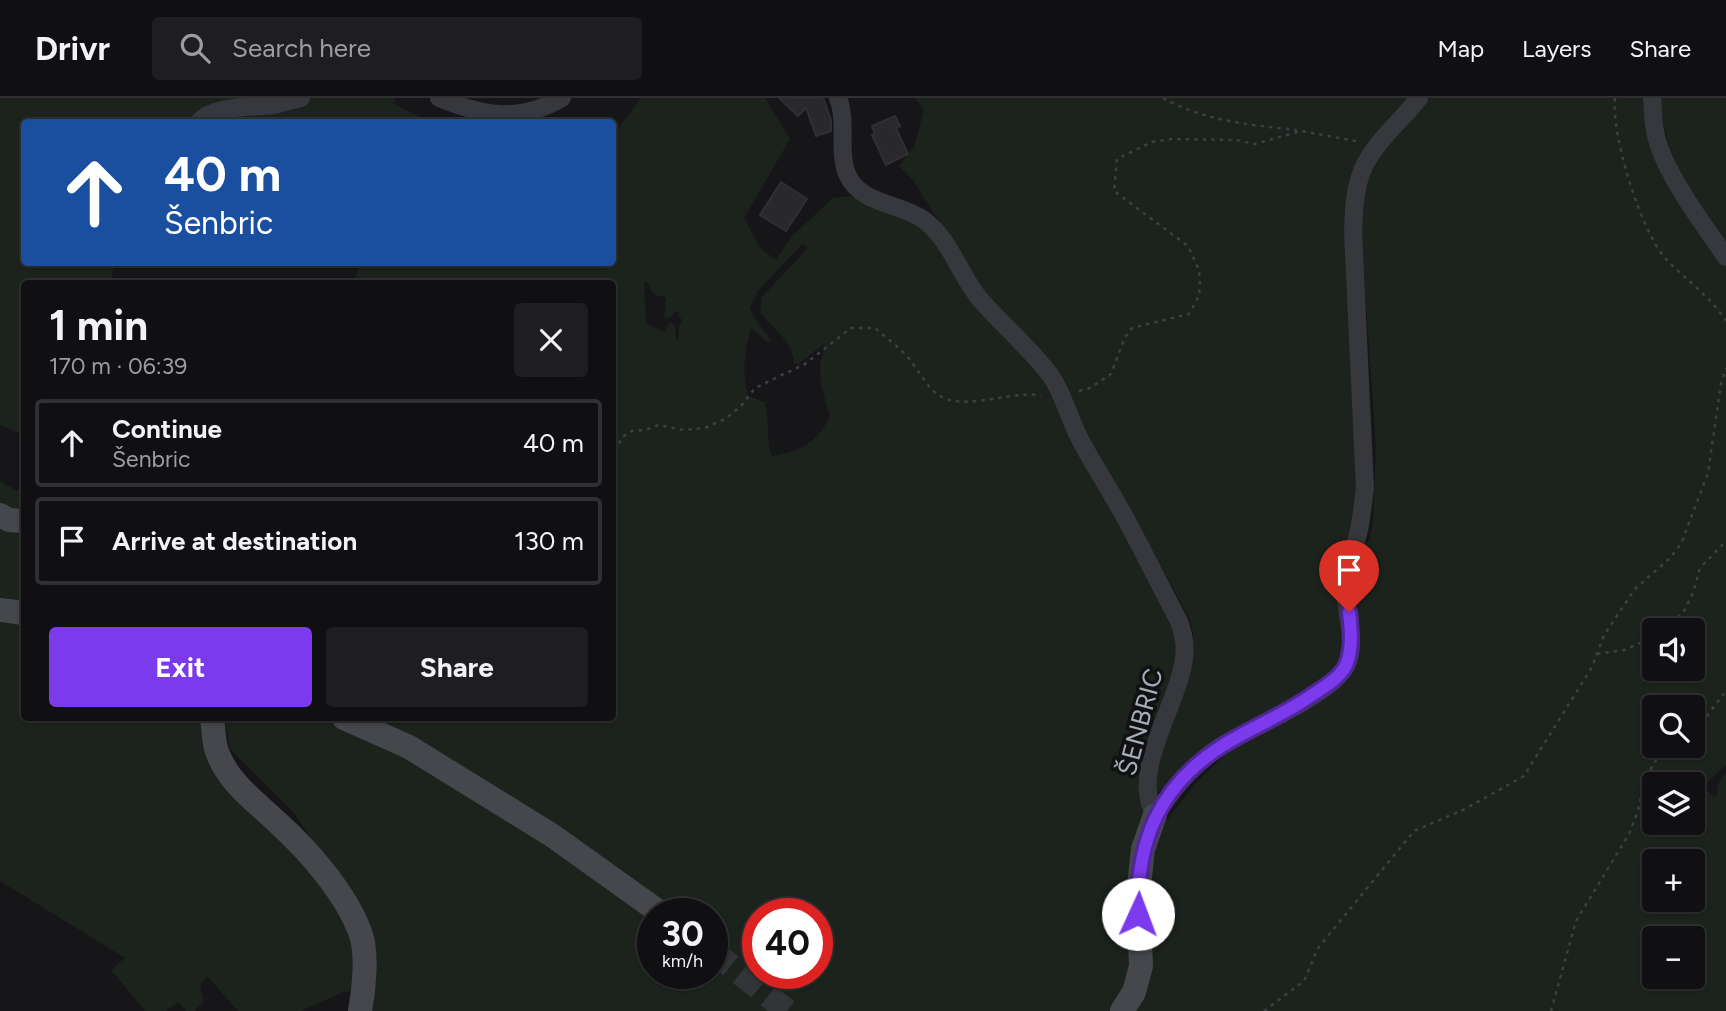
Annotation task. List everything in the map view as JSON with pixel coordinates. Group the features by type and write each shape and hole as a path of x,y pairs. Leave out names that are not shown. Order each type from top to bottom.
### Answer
{"street":[{"path":"202,119 216,111 278,104 301,98"},
{"path":"439,98 480,113 501,115 544,108 562,98"},
{"name":"ŠENBRIC","path":"838,98 845,125 844,160 847,175 855,188 926,221 943,242 978,297 1036,357 1053,379 1079,438 1118,504 1179,621 1185,639 1184,659 1151,761 1147,787 1150,807 1155,815 1194,767 1221,746 1298,704 1331,682 1346,667 1351,646 1346,597 1365,488 1353,231 1355,196 1367,160 1419,98"},
{"path":"1652,98 1656,134 1670,169 1726,257"},
{"path":"0,515 9,520 21,521"},
{"path":"0,610 21,613"},
{"path":"212,721 217,753 237,786 312,857 340,894 361,933 363,972 360,1011"},
{"path":"351,721 408,747 553,836 640,898"},
{"path":"1122,1011 1134,992 1141,966 1138,895 1143,849 1155,815"}],"path":[{"path":"1163,98 1185,110 1243,124 1301,131 1378,147"},
{"path":"1615,98 1618,145 1652,241 1666,259 1715,303 1726,321"},
{"path":"616,450 622,437 632,431 659,425 684,430 705,428 725,419 741,406 755,388 805,363 851,328 875,328 905,354 927,385 946,401 975,401 1030,394 1061,396 1090,388 1111,374 1125,337 1132,328 1189,314 1199,296 1199,270 1188,246 1114,191 1117,159 1152,142 1172,139 1236,140 1255,144 1301,131"},
{"path":"1264,1011 1304,981 1318,948 1414,831 1465,809 1524,776 1592,667 1604,635 1635,589 1669,559 1681,544 1708,473 1721,384 1726,368"},
{"path":"1677,618 1693,593 1700,568 1726,541"},
{"path":"1597,654 1624,650 1642,642"},
{"path":"1705,717 1726,691"},
{"path":"1551,1011 1576,921 1629,834 1638,811 1645,778 1658,758"}],"shaded area":[{"path":"0,98 261,98 204,119 21,119 21,266 114,266 111,280 21,280 21,434 0,425"},
{"path":"311,98 395,98 393,103 423,119 217,119"},
{"path":"641,98 765,98 790,139 744,218 760,248 776,260 792,236 833,198 850,196 914,220 929,232 1040,369 1157,586 1181,651 1147,761 1135,966 1116,1011 368,1011 350,895 294,813 230,749 225,721 616,721 616,280 354,280 360,266 616,266 616,131","holes":["802,244 808,248 762,297 760,312 786,341 794,363 798,364 825,343 820,365 821,385 830,417 819,434 807,445 792,452 772,456 764,402 748,396 744,371 751,328 767,342 771,340 750,308 757,292","647,281 653,294 666,298 664,318 670,318 680,311 678,315 682,320 679,340 676,339 675,326 670,322 664,332 646,323 644,282"]},
{"path":"915,98 1411,98 1356,166 1365,446 1345,649 1332,670 1309,694 1238,728 1157,793 1163,741 1193,647 1190,619 1119,491 983,292 913,180 899,166 914,147 924,110"},
{"path":"1423,98 1650,98 1650,115 1707,240 1726,267 1726,765 1705,784 1705,772 1642,772 1642,835 1705,835 1705,788 1714,797 1717,795 1719,780 1726,773 1726,1011 1131,1011 1157,833 1195,784 1241,739 1336,688 1355,558 1370,538 1373,522 1376,446 1359,206 1372,162"},
{"path":"1660,98 1726,98 1726,249 1682,178 1668,142"},
{"path":"0,481 17,491 21,489 21,520 0,523"},
{"path":"0,529 21,532 21,721 202,721 207,760 258,794 355,929 356,991 343,992 301,1011 238,1011 207,976 200,986 204,1001 195,1011 186,1011 178,1002 166,1011 145,1011 111,970 125,958 0,881"}],"building":[{"path":"779,98 823,98 831,120 831,131 816,136 806,108 798,116"},
{"path":"895,116 900,126 896,128 908,154 886,165 872,135 875,134 872,126"},
{"path":"781,182 807,199 786,231 760,215"}],"tunnel":[{"path":"728,964 787,1011"}],"route":[{"path":"1138,914 1143,849 1155,815 1194,767 1221,746 1298,704 1331,682 1346,667 1351,646 1349,612"}]}
